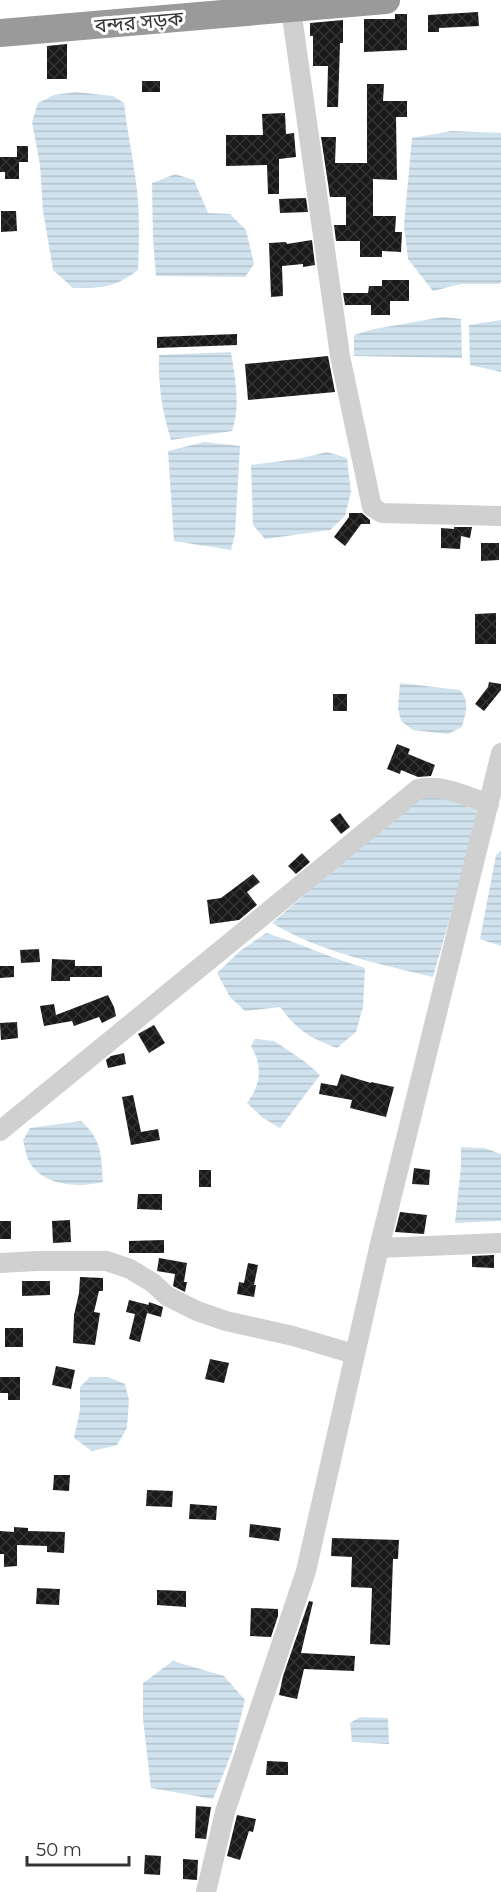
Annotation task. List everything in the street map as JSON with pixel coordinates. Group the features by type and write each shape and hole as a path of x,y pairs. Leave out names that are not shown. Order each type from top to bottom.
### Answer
{"highway":[{"name":"বন্দর সড়ক","path":"0,33 386,0"}],"street":[{"path":"291,9 340,356 372,507 382,513 501,516"},
{"path":"206,1892 225,1812 306,1570 379,1248 501,753"},
{"path":"0,1131 418,789 442,788 489,804"},
{"path":"379,1248 501,1243"},
{"path":"0,1263 107,1261 130,1269 153,1282 167,1296 197,1311 226,1321 293,1336 354,1354"}],"water":[{"path":"76,92 113,96 124,103 136,180 139,221 138,270 115,284 100,287 73,288 53,270 43,211 40,165 32,122 38,103 54,95"},
{"path":"452,131 501,133 501,282 499,284 461,284 433,291 408,259 404,225 412,138"},
{"path":"175,174 194,180 208,213 230,214 246,230 254,264 245,277 156,276 152,183"},
{"path":"443,317 461,319 462,358 354,356 354,335 374,329"},
{"path":"501,320 501,372 470,365 469,325"},
{"path":"231,352 237,402 232,431 171,440 161,398 159,355"},
{"path":"204,442 240,446 235,534 231,550 174,541 168,451"},
{"path":"327,452 347,458 351,492 345,516 330,530 265,539 253,525 251,465 298,459"},
{"path":"400,683 460,690 466,703 462,727 448,734 413,730 401,721 398,708"},
{"path":"420,795 450,799 476,810 474,834 433,977 330,950 272,923"},
{"path":"501,851 501,946 480,939 496,855"},
{"path":"266,933 365,968 363,1007 356,1032 337,1048 305,1032 292,1022 280,1007 245,1011 230,997 217,973 240,951"},
{"path":"255,1039 274,1041 320,1075 280,1128 263,1118 247,1103 258,1082 259,1075 255,1053 251,1046"},
{"path":"81,1121 97,1141 103,1182 73,1185 53,1181 36,1171 29,1161 23,1140 30,1128"},
{"path":"461,1147 484,1148 501,1154 501,1221 455,1223"},
{"path":"90,1377 108,1377 125,1384 129,1400 127,1428 117,1445 92,1451 74,1438 80,1410 80,1387"},
{"path":"173,1661 224,1676 245,1700 232,1752 213,1799 151,1788 143,1719 143,1683"},
{"path":"360,1717 388,1718 389,1744 352,1742 350,1723"}],"building":[{"path":"478,12 479,26 439,28 439,32 428,32 428,15"},
{"path":"395,14 407,14 407,50 364,52 364,19 395,19"},
{"path":"343,20 338,107 327,107 328,66 313,66 313,36 310,36 310,23"},
{"path":"67,44 67,79 47,79 47,46"},
{"path":"142,81 160,81 160,92 142,92"},
{"path":"367,84 384,84 383,101 407,101 407,117 396,117 397,180 373,179 373,216 396,216 395,232 402,232 401,252 382,251 382,257 360,257 360,241 336,241 334,225 346,225 346,197 330,197 321,137 336,137 335,163 367,163"},
{"path":"285,113 286,134 294,133 296,157 279,159 279,194 268,194 267,165 226,166 226,135 263,135 262,114"},
{"path":"17,146 28,146 28,162 19,162 19,179 5,179 5,172 0,172 0,157 17,157"},
{"path":"306,198 308,212 280,213 279,199"},
{"path":"1,211 16,211 17,231 1,232"},
{"path":"312,240 315,265 282,266 283,296 271,297 269,243 286,242 287,244"},
{"path":"382,280 409,280 409,301 390,301 390,315 371,315 371,305 345,305 343,293 368,293 369,286 382,286"},
{"path":"237,334 237,345 157,348 157,337"},
{"path":"328,356 335,392 248,400 245,364"},
{"path":"349,513 362,513 370,520 370,524 361,524 345,546 334,537 349,517"},
{"path":"454,527 472,527 470,538 461,536 460,549 441,548 441,528 454,529"},
{"path":"481,543 499,543 499,560 481,561"},
{"path":"496,613 496,644 475,644 475,614"},
{"path":"489,682 501,684 501,690 484,711 475,704 488,687"},
{"path":"333,694 347,694 347,711 333,711"},
{"path":"397,744 410,749 408,754 435,765 431,776 418,777 401,770 400,774 387,769"},
{"path":"340,813 350,827 341,834 330,820"},
{"path":"302,853 310,862 296,874 288,866"},
{"path":"253,874 260,882 247,892 257,905 239,920 210,924 207,900 221,898"},
{"path":"39,949 40,962 21,963 20,950"},
{"path":"52,959 75,960 75,966 102,966 102,977 70,977 70,981 51,981"},
{"path":"0,966 14,966 14,977 0,978"},
{"path":"108,995 116,1016 102,1023 99,1017 74,1026 72,1021 44,1026 40,1006 54,1004 56,1015"},
{"path":"17,1022 18,1038 1,1040 0,1023"},
{"path":"154,1025 165,1043 149,1053 138,1034"},
{"path":"124,1053 126,1064 108,1068 106,1060 111,1056"},
{"path":"341,1074 394,1087 386,1117 350,1108 352,1100 319,1094 321,1083 337,1086"},
{"path":"133,1095 141,1132 158,1129 160,1140 131,1145 122,1097"},
{"path":"414,1168 430,1170 429,1185 412,1184"},
{"path":"199,1170 211,1170 211,1187 199,1187"},
{"path":"138,1194 162,1194 162,1210 137,1209"},
{"path":"400,1212 427,1215 424,1234 395,1232"},
{"path":"70,1220 71,1242 53,1243 52,1221"},
{"path":"0,1221 11,1221 11,1239 0,1239"},
{"path":"164,1240 164,1253 129,1253 129,1241"},
{"path":"494,1255 494,1268 472,1267 472,1256"},
{"path":"159,1258 187,1263 185,1292 173,1286 175,1274 157,1271"},
{"path":"248,1263 258,1265 254,1297 237,1294 239,1282 244,1283"},
{"path":"80,1277 103,1278 103,1291 99,1291 94,1312 100,1313 95,1345 73,1343 74,1315"},
{"path":"22,1281 50,1281 50,1295 22,1296"},
{"path":"129,1300 149,1305 140,1342 129,1339 135,1314 126,1312"},
{"path":"149,1302 163,1307 161,1317 147,1313"},
{"path":"5,1328 23,1328 23,1347 5,1347"},
{"path":"210,1359 229,1363 224,1383 205,1379"},
{"path":"56,1366 75,1370 71,1389 52,1385"},
{"path":"0,1377 20,1377 20,1400 8,1400 8,1393 0,1393"},
{"path":"54,1475 70,1475 69,1491 53,1490"},
{"path":"147,1490 173,1491 172,1507 146,1506"},
{"path":"190,1504 217,1506 216,1520 189,1519"},
{"path":"250,1524 281,1528 279,1541 249,1537"},
{"path":"14,1527 28,1528 28,1531 65,1532 64,1553 47,1552 47,1546 17,1545 17,1566 4,1567 4,1554 0,1554 0,1531 14,1532"},
{"path":"332,1538 399,1540 398,1559 393,1559 390,1645 370,1644 372,1588 351,1587 352,1557 331,1556"},
{"path":"37,1588 60,1589 59,1605 36,1604"},
{"path":"157,1590 186,1591 186,1607 157,1605"},
{"path":"309,1601 313,1602 301,1653 355,1656 354,1671 304,1669 297,1699 279,1695 283,1676"},
{"path":"251,1608 278,1609 271,1637 250,1636"},
{"path":"267,1761 288,1762 288,1775 266,1775"},
{"path":"196,1806 211,1807 206,1839 195,1838"},
{"path":"237,1815 256,1819 253,1832 249,1831 240,1860 227,1856"},
{"path":"145,1855 161,1856 160,1875 144,1874"},
{"path":"183,1859 198,1860 197,1880 183,1879"}]}
